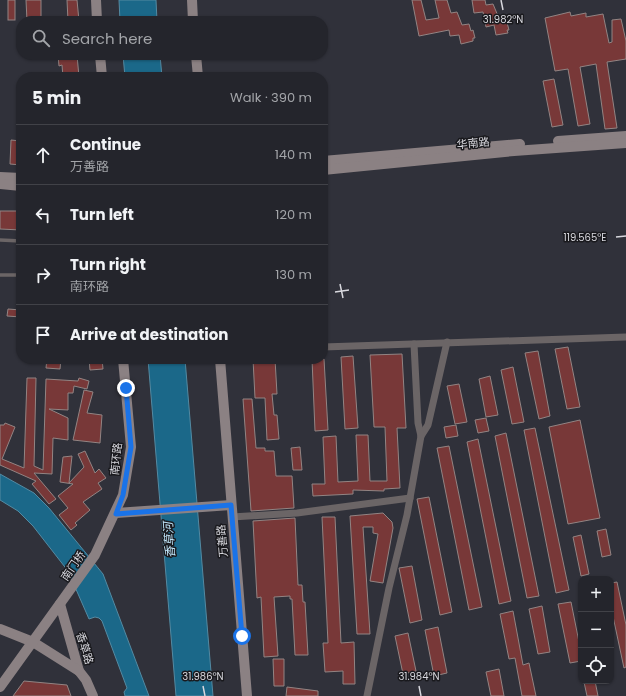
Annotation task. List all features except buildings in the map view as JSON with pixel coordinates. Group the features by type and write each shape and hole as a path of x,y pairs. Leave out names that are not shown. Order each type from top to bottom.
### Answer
{"main road":[{"path":"96,0 97,16"},
{"path":"192,0 193,16"},
{"path":"100,60 102,72"},
{"path":"196,60 198,72"},
{"name":"华南路","path":"328,161 470,147 626,136"},
{"name":"华南路","path":"328,170 514,151 626,143"},
{"path":"0,177 16,178"},
{"path":"0,184 16,186"},
{"name":"南环路","path":"95,555 116,514 123,495 131,447 123,364"},
{"name":"万善路","path":"220,364 247,696"},
{"path":"116,514 231,505"},
{"name":"南门桥","path":"60,604 95,555"},
{"path":"0,687 60,604"},
{"name":"香草路","path":"60,604 79,671 86,680 93,696"},
{"path":"0,629 33,642 79,671"}],"street":[{"path":"328,348 447,342 626,337"},
{"path":"367,696 410,498 421,436 428,425 447,342"},
{"path":"414,344 418,423 421,436"},
{"path":"232,517 297,513 410,498"}],"lane":[{"path":"0,240 16,241"},
{"path":"0,275 16,275"}],"water":[{"path":"119,0 156,0 157,16 120,16"},
{"path":"123,60 160,60 162,72 125,72"},
{"name":"香草河","path":"148,364 185,364 213,696 176,696"},
{"path":"0,474 34,493 49,508 103,574 149,696 125,696 124,692 127,688 102,621 95,617 89,619 68,571 33,526 18,511 0,500"}],"route":[{"path":"126,388 131,447 123,495 116,514 231,505 242,636"}]}
